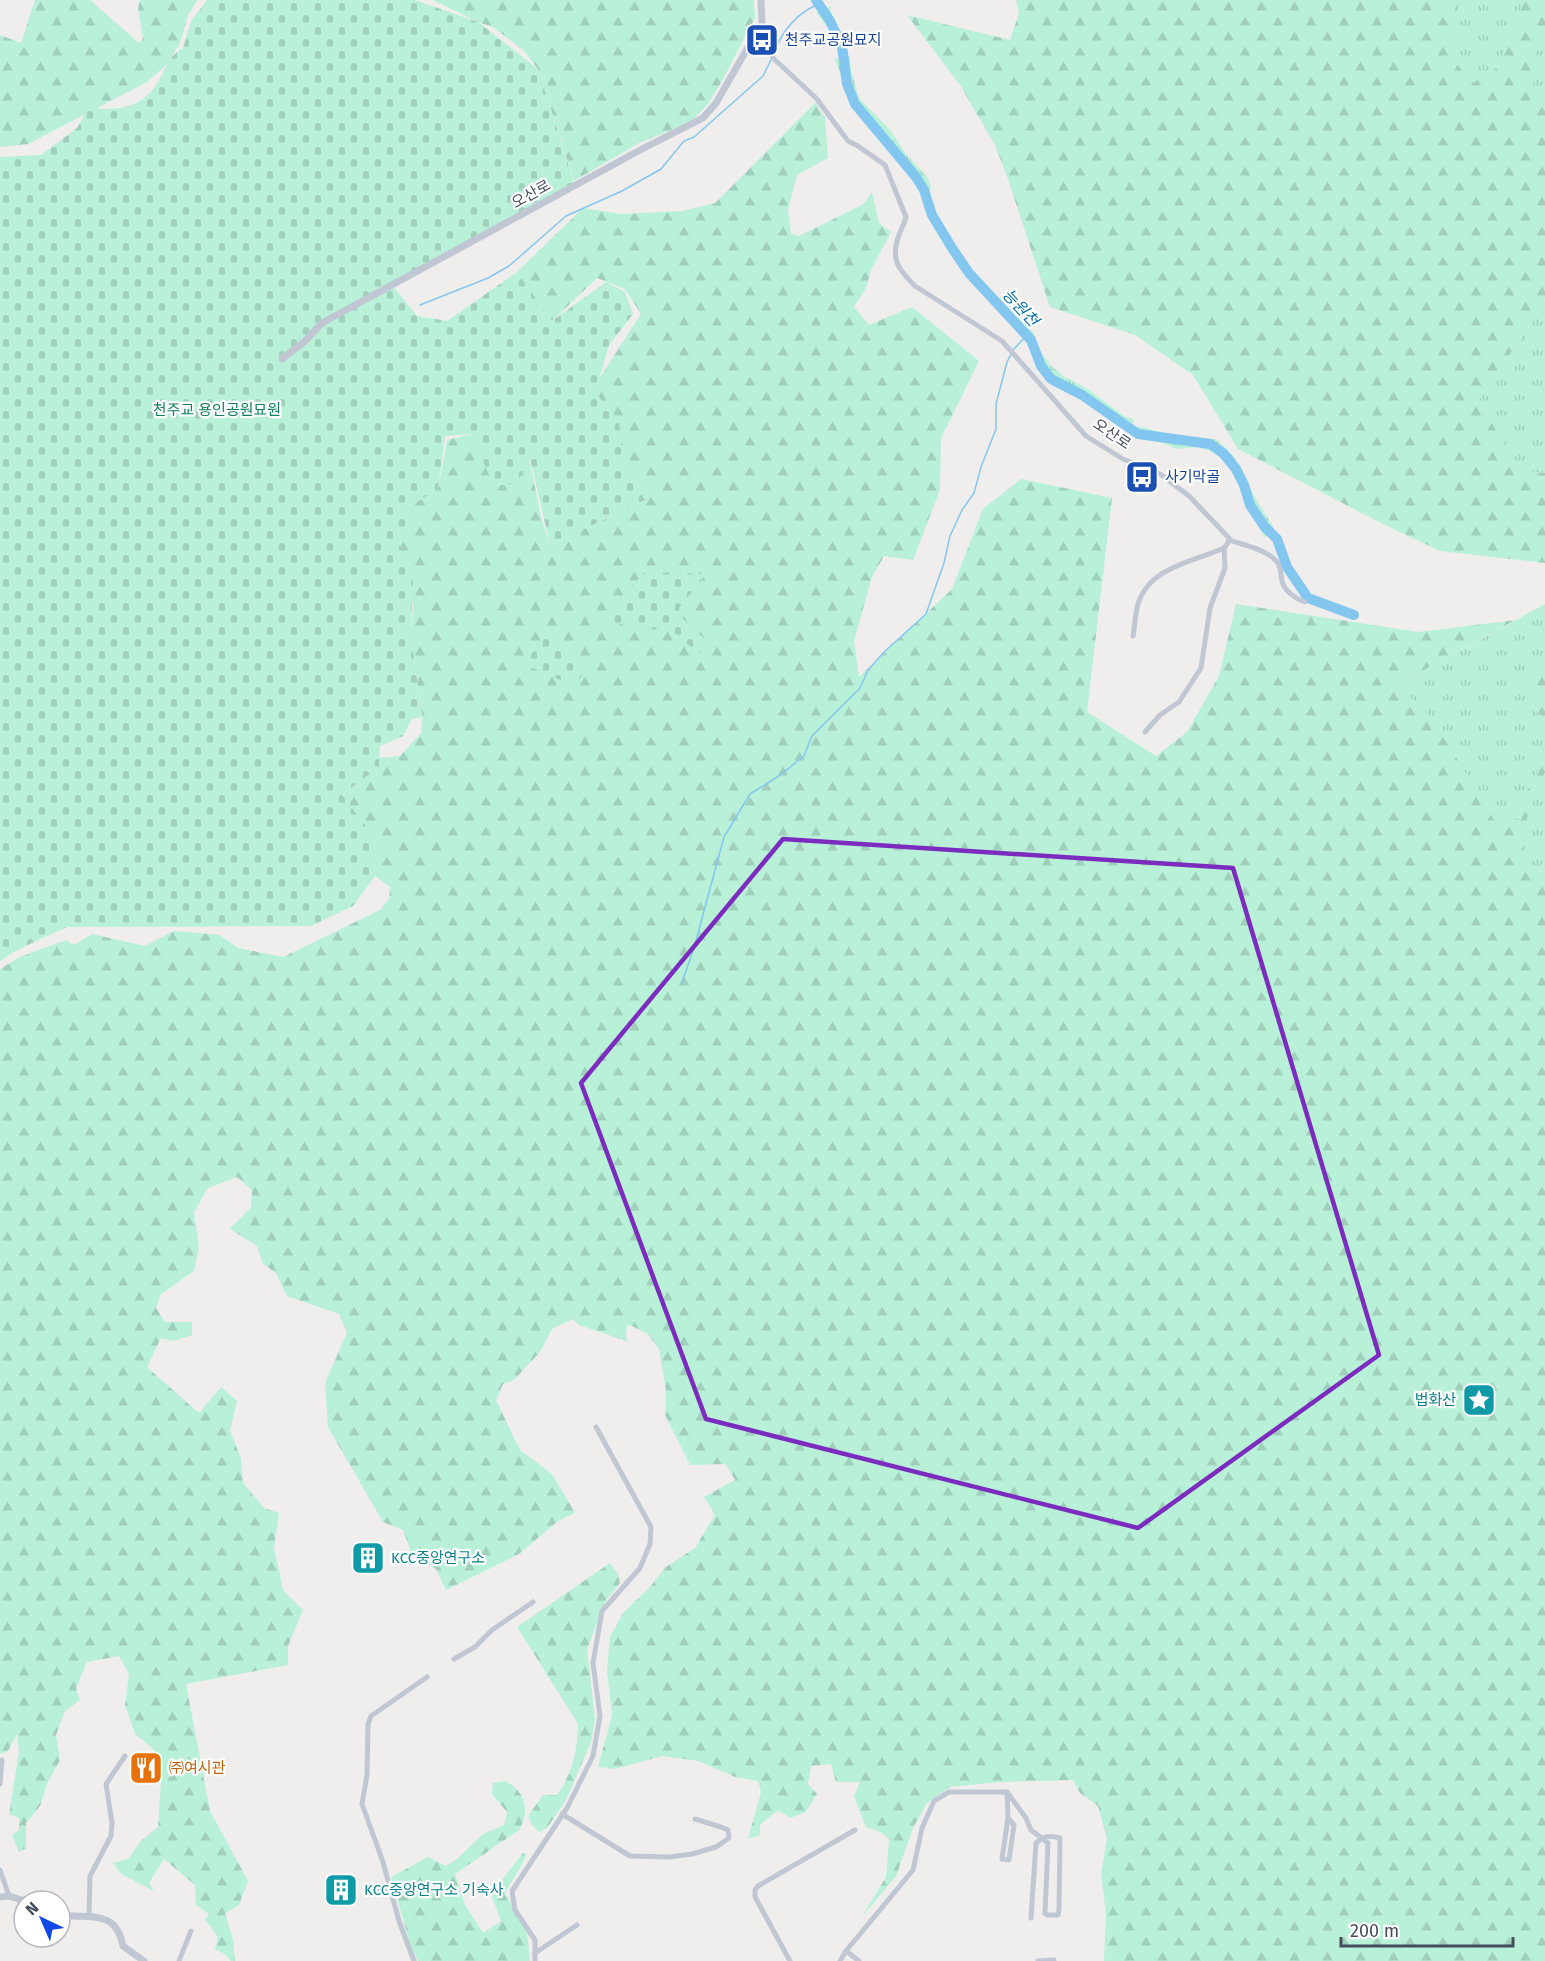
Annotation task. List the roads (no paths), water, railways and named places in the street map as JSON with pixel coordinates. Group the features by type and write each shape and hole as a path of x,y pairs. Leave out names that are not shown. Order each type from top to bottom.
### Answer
{"street":[{"path":"761,0 762,23"},
{"name":"오산로","path":"762,23 772,54 816,98 848,141 885,165 906,217 893,253 905,276 915,286 1002,341 1086,436 1123,459 1160,474 1189,496 1230,540 1259,550 1272,558 1279,564 1282,583 1294,597 1305,602"},
{"name":"오산로","path":"282,359 304,342 322,323 703,118 716,104 762,23"},
{"path":"1133,636 1137,605 1147,587 1169,568 1224,548 1230,540"},
{"path":"1145,732 1160,715 1179,702 1201,668 1210,608 1225,568 1224,548"},
{"path":"535,1961 535,1940 515,1910 512,1891 562,1814 593,1756 600,1716 592,1663 602,1611 640,1568 650,1544 651,1527 596,1427"},
{"path":"454,1659 475,1647 492,1630 534,1602"},
{"path":"414,1961 410,1955 362,1804 367,1775 368,1724 371,1716 428,1677"},
{"path":"88,1916 90,1875 111,1836 112,1823 106,1784 125,1755"},
{"path":"0,1784 2,1760"},
{"path":"840,1961 914,1870 922,1828 934,1801 949,1792 1007,1792"},
{"path":"1007,1792 1008,1818 1002,1859 1009,1860 1014,1825 1008,1818"},
{"path":"1007,1792 1026,1818 1031,1830 1042,1838 1048,1843 1045,1913 1055,1916 1058,1915 1059,1910 1060,1838 1051,1836 1042,1838 1036,1844 1031,1918"},
{"path":"562,1814 630,1856 669,1857 692,1854 716,1847 729,1839 728,1830 695,1820"},
{"path":"790,1961 755,1898 755,1890 787,1868 855,1830"},
{"path":"0,1870 9,1896"},
{"path":"369,1892 389,1890"},
{"path":"0,1897 12,1897"},
{"path":"72,1915 100,1917 113,1924 121,1936 123,1946 144,1961"},
{"path":"535,1953 577,1925"},
{"path":"179,1961 191,1931"},
{"path":"846,1951 859,1961"},
{"path":"1038,1961 1054,1960"}],"waterway":[{"name":"능원천","path":"816,0 830,21 842,46 847,84 855,104 916,177 924,190 932,215 952,248 969,273 1031,340 1041,366 1051,379 1082,395 1138,434 1210,444 1223,453 1236,469 1250,505 1264,526 1277,539 1287,567 1308,598 1354,615"},
{"path":"774,52 791,23 804,12 819,4"},
{"path":"420,305 488,278 509,266 566,216 622,191 661,169 684,141 694,137 763,76 771,60"},
{"path":"1013,350 1027,335"},
{"path":"681,985 694,948 724,837 750,794 779,776 804,756 812,736 860,688 868,670 884,652 926,614 944,563 950,536 962,510 974,493 981,467 996,429 996,404 1011,354"}],"place":[{"name":"천주교공원묘지","path":"762,40"},
{"name":"사기막골","path":"1142,477"},
{"name":"법화산","path":"1479,1400"},
{"name":"KCC중앙연구소","path":"368,1558"},
{"name":"㈜여시관","path":"146,1768"},
{"name":"KCC중앙연구소 기숙사","path":"341,1890"}],"park label":[{"name":"천주교 용인공원묘원","path":"217,410"}]}
